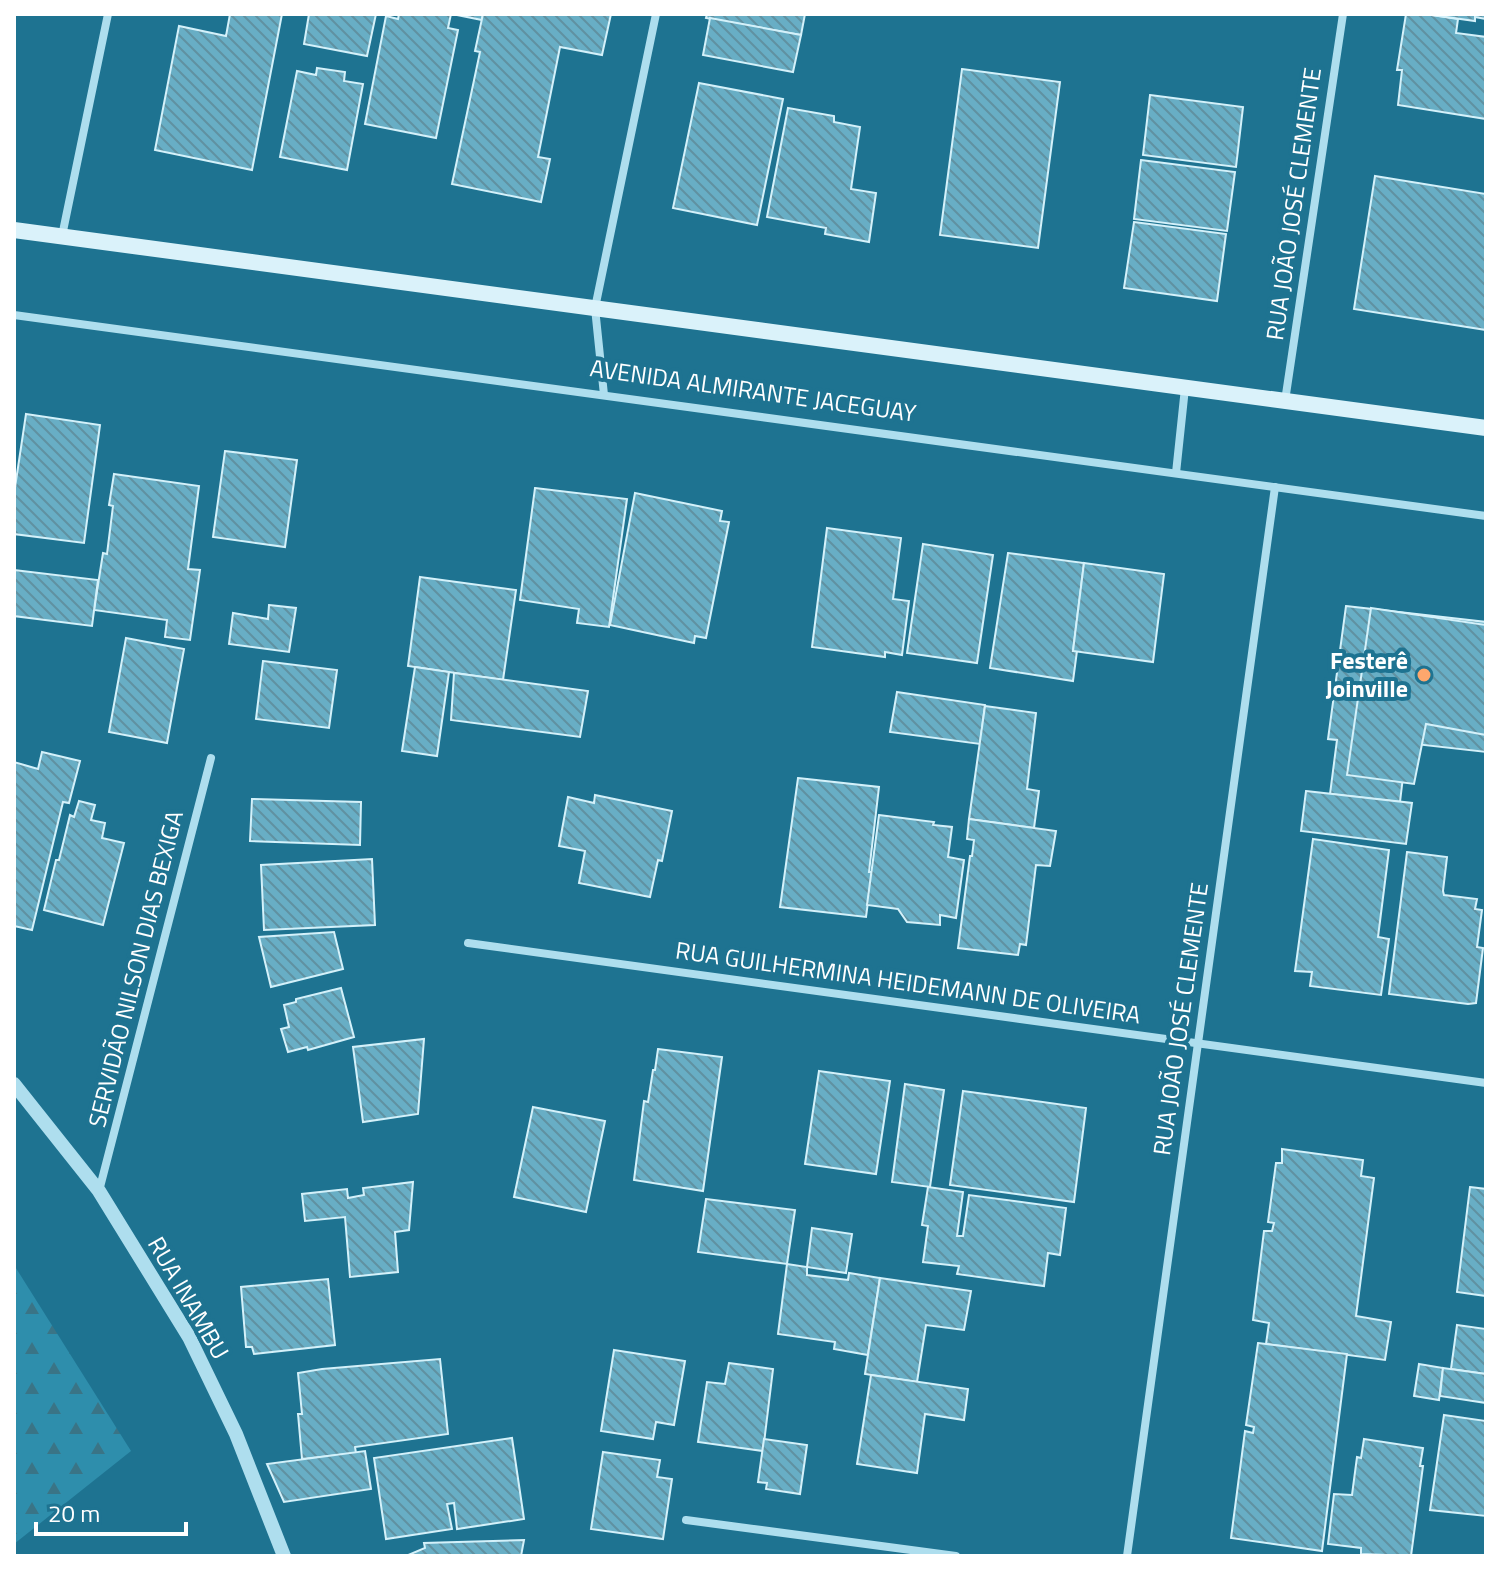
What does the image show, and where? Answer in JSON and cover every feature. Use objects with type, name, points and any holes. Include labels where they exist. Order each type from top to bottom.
[{"type":"main road","points":[[14,230],[1486,428]]},
{"type":"street","points":[[62,237],[108,14]]},
{"type":"street","points":[[604,395],[595,308],[656,14]]},
{"type":"street","name":"RUA JOÃO JOSÉ CLEMENTE","points":[[1285,401],[1343,14]]},
{"type":"street","name":"AVENIDA ALMIRANTE JACEGUAY","points":[[14,315],[1486,516]]},
{"type":"street","points":[[1176,473],[1185,388]]},
{"type":"street","name":"RUA JOÃO JOSÉ CLEMENTE","points":[[1127,1556],[1275,487]]},
{"type":"street","name":"SERVIDÃO NILSON DIAS BEXIGA","points":[[99,1191],[211,758]]},
{"type":"street","name":"RUA GUILHERMINA HEIDEMANN DE OLIVEIRA","points":[[468,943],[1486,1083]]},
{"type":"street","name":"RUA INAMBU","points":[[14,1084],[99,1191],[189,1337],[236,1434],[284,1556]]},
{"type":"street","points":[[686,1520],[956,1556]]},
{"type":"green space","points":[[14,1265],[131,1451],[14,1544]]},
{"type":"building","points":[[230,14],[282,14],[252,170],[155,150],[179,26],[226,36]]},
{"type":"building","points":[[309,14],[376,14],[367,56],[304,44]]},
{"type":"building","points":[[399,14],[451,14],[448,28],[458,30],[436,138],[365,124],[386,16],[398,19]]},
{"type":"building","points":[[452,14],[483,14],[482,20]]},
{"type":"building","points":[[483,14],[611,14],[602,55],[560,47],[538,157],[550,159],[541,202],[452,184],[480,52],[475,51]]},
{"type":"building","points":[[707,14],[805,14],[801,35],[706,18]]},
{"type":"building","points":[[1406,14],[1458,19],[1456,33],[1486,37],[1486,119],[1398,105],[1402,70],[1397,70]]},
{"type":"building","points":[[1425,14],[1486,14],[1486,19],[1475,17],[1475,21]]},
{"type":"building","points":[[710,18],[801,35],[793,72],[703,55]]},
{"type":"building","points":[[317,68],[345,72],[344,81],[363,84],[347,170],[280,157],[297,71],[316,75]]},
{"type":"building","points":[[962,69],[1060,82],[1038,248],[940,235]]},
{"type":"building","points":[[699,83],[783,99],[757,225],[673,208]]},
{"type":"building","points":[[1150,95],[1243,107],[1236,167],[1143,155]]},
{"type":"building","points":[[788,108],[834,116],[834,122],[860,127],[851,189],[876,193],[869,242],[825,234],[826,228],[767,217]]},
{"type":"building","points":[[1141,160],[1235,172],[1227,231],[1134,219]]},
{"type":"building","points":[[1375,176],[1486,194],[1486,330],[1354,309]]},
{"type":"building","points":[[1134,222],[1226,234],[1217,301],[1124,288]]},
{"type":"building","points":[[26,414],[100,425],[84,543],[14,534],[14,494]]},
{"type":"building","points":[[225,451],[297,460],[285,547],[213,537]]},
{"type":"building","points":[[114,474],[199,486],[188,569],[200,570],[190,640],[165,637],[167,620],[94,610],[103,553],[107,554]]},
{"type":"building","points":[[535,488],[627,499],[609,627],[577,623],[579,609],[520,600]]},
{"type":"building","points":[[635,493],[722,511],[720,521],[729,522],[706,638],[695,636],[694,643],[610,625]]},
{"type":"building","points":[[827,528],[901,538],[893,599],[909,601],[902,655],[885,652],[885,657],[812,647]]},
{"type":"building","points":[[923,544],[993,555],[977,663],[907,653]]},
{"type":"building","points":[[1008,553],[1084,563],[1073,651],[1077,651],[1073,681],[990,668]]},
{"type":"building","points":[[1084,563],[1164,574],[1153,662],[1073,651]]},
{"type":"building","points":[[14,570],[98,580],[92,626],[14,616]]},
{"type":"building","points":[[420,577],[516,590],[503,680],[408,666]]},
{"type":"building","points":[[269,605],[296,608],[289,652],[229,644],[233,613],[268,619]]},
{"type":"building","name":"Festerê Joinville","points":[[1346,606],[1486,622],[1486,752],[1407,743],[1400,802],[1330,794],[1337,740],[1328,739]]},
{"type":"building","name":"Festerê Joinville","points":[[1371,608],[1486,625],[1486,735],[1426,724],[1414,784],[1347,775]]},
{"type":"building","points":[[126,638],[184,649],[167,743],[109,732]]},
{"type":"building","points":[[263,661],[337,670],[329,728],[256,719]]},
{"type":"building","points":[[415,667],[449,672],[437,756],[402,751]]},
{"type":"building","points":[[454,673],[588,691],[580,737],[451,720]]},
{"type":"building","points":[[897,692],[985,705],[980,744],[890,732]]},
{"type":"building","points":[[985,706],[1036,713],[1027,789],[1039,791],[1034,828],[969,819]]},
{"type":"building","points":[[42,752],[80,761],[69,803],[63,802],[32,930],[14,926],[14,762],[38,769]]},
{"type":"building","points":[[798,778],[879,787],[866,917],[780,907]]},
{"type":"building","points":[[1306,791],[1412,803],[1406,844],[1301,831]]},
{"type":"building","points":[[595,795],[672,811],[662,861],[658,860],[650,897],[579,883],[585,851],[559,846],[568,797],[594,803]]},
{"type":"building","points":[[252,799],[361,802],[360,845],[250,841]]},
{"type":"building","points":[[79,801],[95,805],[91,820],[105,823],[102,838],[124,843],[103,925],[44,910],[70,815],[74,817]]},
{"type":"building","points":[[879,815],[952,827],[948,857],[964,860],[956,918],[940,915],[940,925],[907,922],[898,909],[867,905]]},
{"type":"building","points":[[969,819],[1056,831],[1050,866],[1036,865],[1026,945],[1020,944],[1018,955],[958,948],[974,840],[967,839]]},
{"type":"building","points":[[1313,839],[1389,850],[1378,937],[1389,939],[1381,995],[1310,986],[1312,972],[1295,971]]},
{"type":"building","points":[[1407,852],[1447,857],[1444,895],[1477,899],[1475,909],[1482,910],[1477,947],[1483,948],[1476,1003],[1389,994]]},
{"type":"building","points":[[372,859],[375,925],[264,930],[261,865]]},
{"type":"building","points":[[334,932],[343,969],[271,987],[259,937]]},
{"type":"building","points":[[341,988],[354,1037],[308,1050],[307,1047],[288,1052],[281,1029],[289,1027],[284,1005]]},
{"type":"building","points":[[424,1039],[418,1114],[363,1122],[353,1047]]},
{"type":"building","points":[[658,1049],[722,1057],[703,1191],[634,1180],[644,1101],[648,1102]]},
{"type":"building","points":[[819,1071],[890,1081],[876,1174],[805,1164]]},
{"type":"building","points":[[905,1084],[944,1090],[930,1187],[892,1182]]},
{"type":"building","points":[[963,1091],[1086,1108],[1074,1202],[950,1185]]},
{"type":"building","points":[[533,1107],[605,1121],[586,1212],[514,1197]]},
{"type":"building","points":[[1282,1149],[1363,1160],[1361,1176],[1374,1178],[1356,1316],[1391,1322],[1385,1360],[1266,1344],[1269,1323],[1253,1320],[1264,1231],[1272,1231],[1274,1223],[1268,1222],[1276,1163],[1282,1163]]},
{"type":"building","points":[[413,1182],[409,1230],[395,1232],[398,1272],[350,1277],[345,1217],[305,1221],[302,1194],[347,1189],[348,1198],[364,1195],[363,1188]]},
{"type":"building","points":[[928,1187],[963,1192],[957,1236],[963,1236],[969,1195],[1066,1208],[1060,1255],[1048,1253],[1044,1286],[957,1274],[959,1266],[923,1262],[928,1226],[922,1225]]},
{"type":"building","points":[[1470,1187],[1486,1189],[1486,1296],[1457,1292]]},
{"type":"building","points":[[706,1199],[795,1210],[787,1264],[698,1252]]},
{"type":"building","points":[[812,1228],[852,1234],[846,1273],[807,1267]]},
{"type":"building","points":[[787,1264],[807,1267],[807,1275],[848,1280],[849,1273],[880,1278],[868,1355],[834,1349],[835,1342],[778,1334]]},
{"type":"building","points":[[880,1278],[971,1291],[964,1330],[926,1325],[917,1382],[865,1374]]},
{"type":"building","points":[[328,1279],[335,1345],[254,1354],[252,1347],[246,1347],[241,1287]]},
{"type":"building","points":[[1457,1325],[1486,1329],[1486,1374],[1451,1369]]},
{"type":"building","points":[[1258,1343],[1347,1354],[1322,1551],[1231,1538],[1245,1431],[1253,1433],[1254,1427],[1246,1425]]},
{"type":"building","points":[[614,1350],[685,1361],[674,1425],[656,1422],[653,1439],[601,1431]]},
{"type":"building","points":[[440,1359],[448,1434],[355,1447],[356,1453],[302,1459],[298,1373]]},
{"type":"building","points":[[729,1363],[773,1369],[763,1451],[698,1442],[707,1382],[725,1384]]},
{"type":"building","points":[[1419,1364],[1443,1368],[1439,1400],[1414,1396]]},
{"type":"building","points":[[1443,1368],[1486,1374],[1486,1403],[1440,1396]]},
{"type":"building","points":[[871,1375],[968,1389],[964,1420],[925,1414],[917,1473],[857,1464]]},
{"type":"building","points":[[1444,1415],[1486,1421],[1486,1516],[1430,1510]]},
{"type":"building","points":[[512,1438],[524,1519],[457,1529],[454,1503],[447,1504],[452,1529],[386,1539],[374,1458]]},
{"type":"building","points":[[764,1439],[807,1445],[800,1494],[766,1489],[767,1483],[758,1482]]},
{"type":"building","points":[[1364,1439],[1423,1448],[1411,1556],[1361,1554],[1361,1548],[1328,1544],[1334,1494],[1352,1495],[1357,1457],[1361,1458]]},
{"type":"building","points":[[365,1451],[371,1489],[284,1502],[267,1464]]},
{"type":"building","points":[[603,1452],[660,1460],[657,1477],[672,1479],[663,1539],[591,1529]]},
{"type":"building","points":[[524,1540],[521,1556],[406,1556],[425,1548],[424,1543]]},
{"type":"place","name":"Festerê Joinville","points":[[1424,675]]}]
